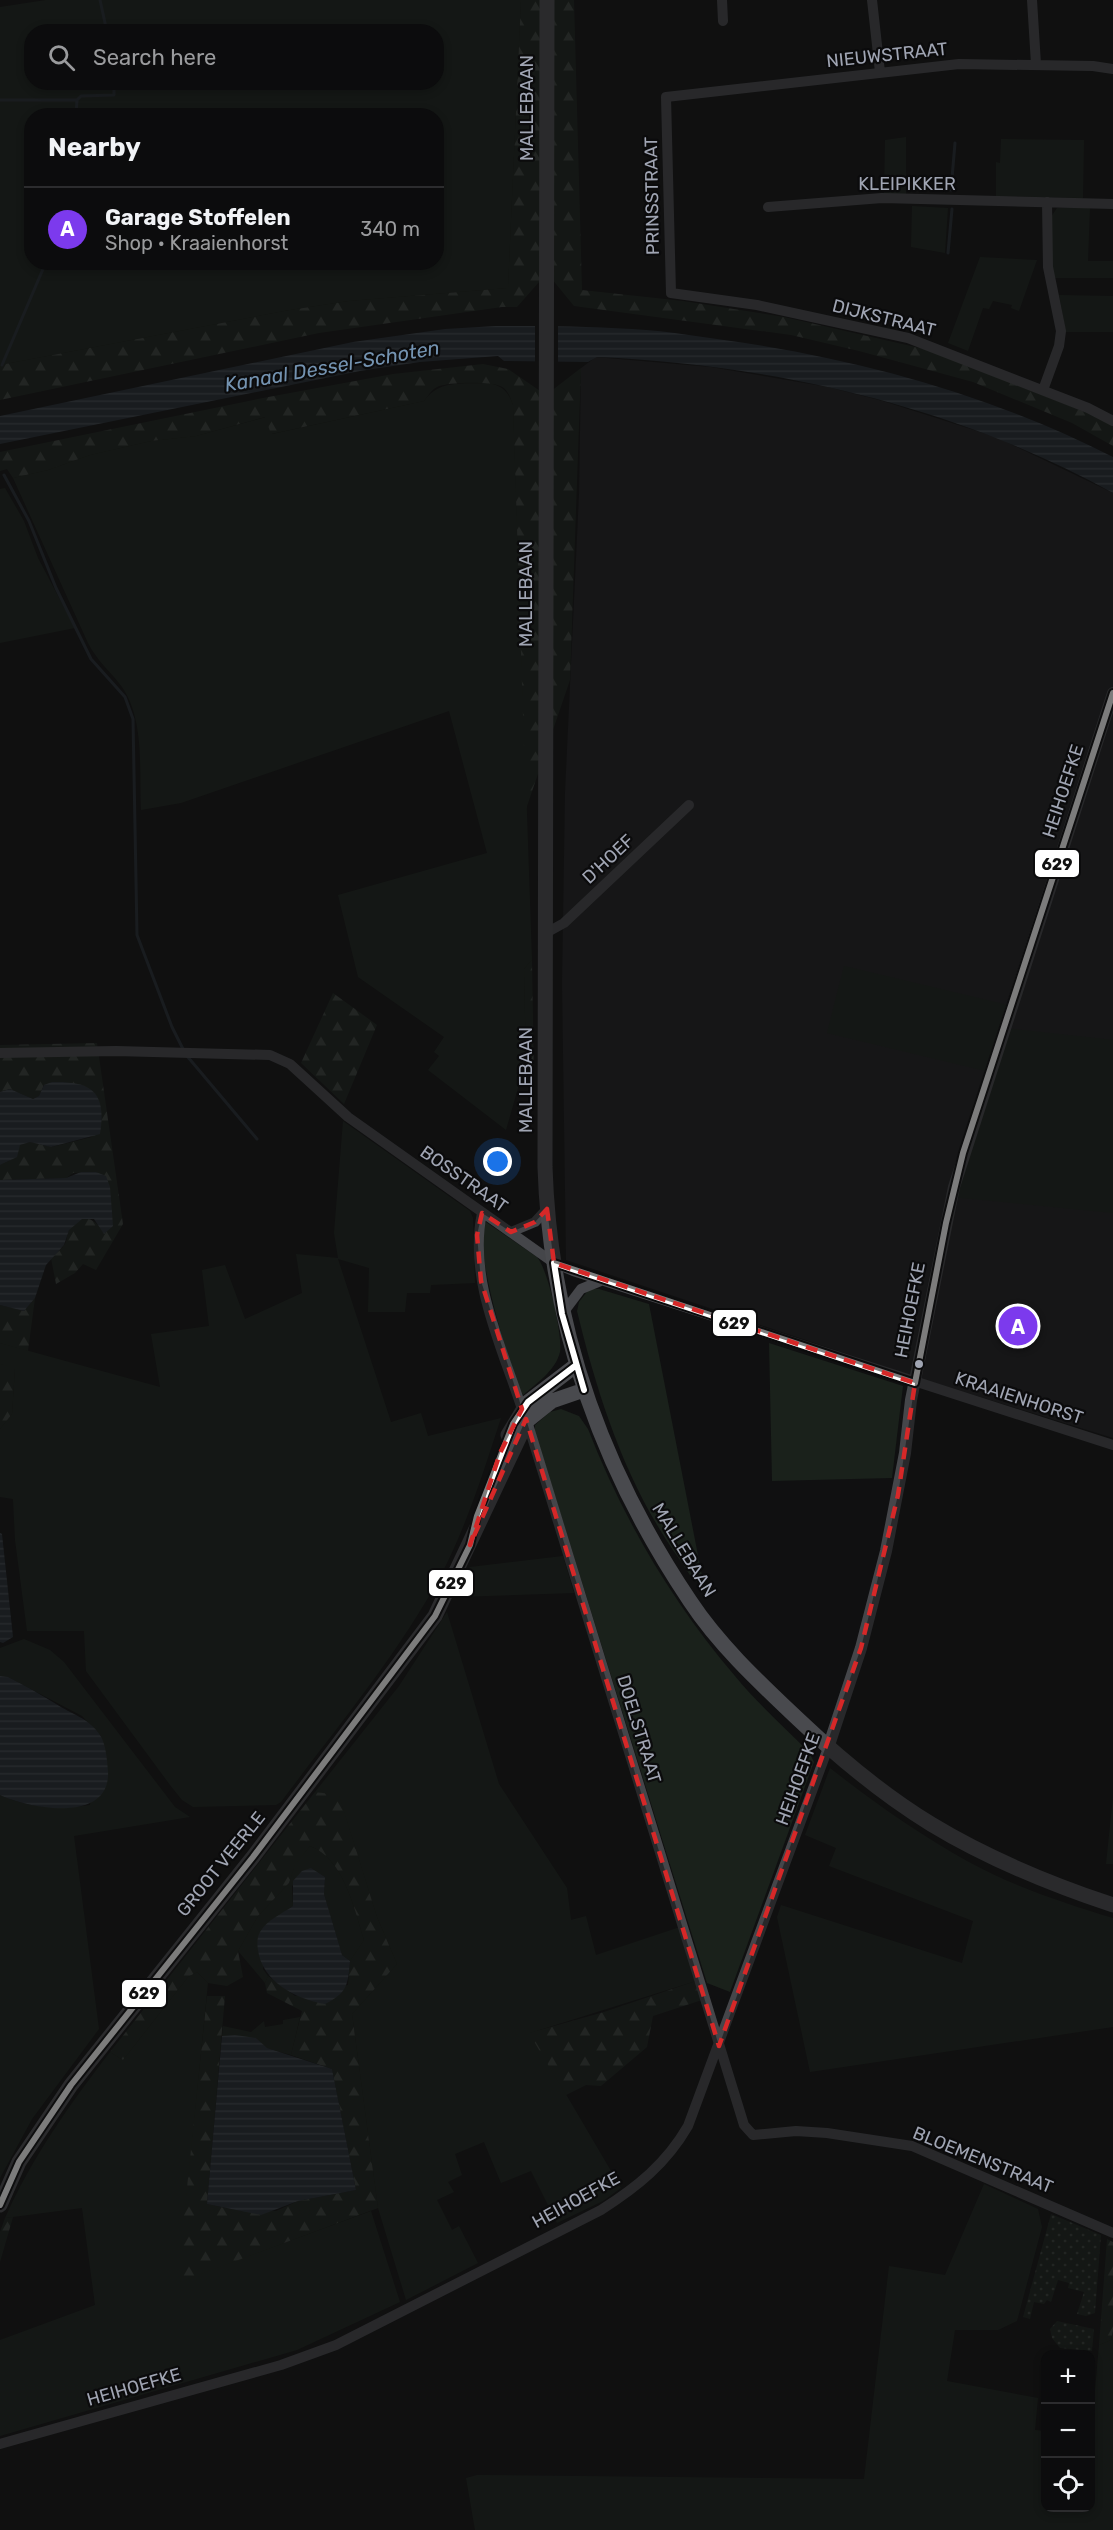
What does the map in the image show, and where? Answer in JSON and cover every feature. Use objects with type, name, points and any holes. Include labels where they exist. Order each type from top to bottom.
[{"type":"main road","name":"MALLEBAAN","points":[[547,0],[547,1209],[562,1314],[575,1366],[620,1478],[650,1537],[691,1603],[756,1680],[828,1748],[903,1805],[966,1844],[1046,1880],[1113,1905]]},
{"type":"main road","name":"GROOT VEERLE","points":[[0,2205],[19,2162],[71,2085],[253,1857],[435,1616],[470,1545],[524,1415],[548,1385],[575,1366]]},
{"type":"main road","name":"GROOT VEERLE","points":[[524,1415],[552,1401],[584,1390]]},
{"type":"street","points":[[722,0],[723,21]]},
{"type":"street","points":[[872,0],[880,72]]},
{"type":"street","points":[[1032,0],[1036,64]]},
{"type":"street","name":"NIEUWSTRAAT","points":[[666,97],[960,64],[1036,64],[1113,69]]},
{"type":"street","name":"PRINSSTRAAT","points":[[666,97],[670,293]]},
{"type":"street","name":"KLEIPIKKER","points":[[768,207],[882,198],[1113,204]]},
{"type":"street","points":[[1043,390],[1059,346],[1061,331],[1048,267],[1047,202]]},
{"type":"street","name":"DIJKSTRAAT","points":[[670,293],[757,305],[908,338],[1043,390],[1113,421]]},
{"type":"street","name":"HEIHOEFKE","points":[[0,2444],[281,2365],[336,2345],[601,2210],[639,2185],[674,2149],[688,2126],[719,2046],[828,1748],[861,1648],[886,1551],[900,1484],[915,1383],[946,1223],[963,1154],[1111,708],[1113,693]]},
{"type":"street","name":"D'HOEF","points":[[546,933],[564,923],[689,805]]},
{"type":"street","name":"BOSSTRAAT","points":[[0,1053],[116,1052],[270,1055],[290,1064],[348,1118],[554,1263],[915,1383]]},
{"type":"street","points":[[511,1232],[535,1222],[547,1209]]},
{"type":"street","name":"DOELSTRAAT","points":[[482,1213],[477,1235],[481,1281],[719,2046]]},
{"type":"street","points":[[562,1314],[581,1289],[603,1280]]},
{"type":"street","name":"KRAAIENHORST","points":[[915,1383],[1113,1445]]},
{"type":"street","name":"BLOEMENSTRAAT","points":[[719,2046],[744,2125],[753,2135],[796,2131],[827,2133],[912,2146],[1113,2232]]},
{"type":"highlighted area","points":[[547,1209],[554,1263],[915,1383],[898,1495],[861,1648],[719,2046],[526,1419],[470,1545],[500,1453],[522,1409],[481,1281],[477,1235],[482,1213],[511,1232],[535,1222]]},
{"type":"shaded area","points":[[596,357],[711,367],[828,387],[883,401],[996,437],[1113,493],[1113,1438],[922,1379],[566,1260],[562,984],[565,792],[579,494],[581,368]]},
{"type":"green space","points":[[46,0],[521,0],[508,288],[349,301],[0,365],[0,7]]},
{"type":"green space","points":[[521,0],[574,0],[582,290],[683,301],[784,317],[924,349],[1085,412],[1113,426],[1113,446],[1072,423],[973,382],[859,351],[791,335],[574,306],[547,273],[517,307],[502,307],[319,333],[0,400],[0,365],[349,301],[508,288]]},
{"type":"green space","points":[[906,137],[906,194],[884,194],[885,140]]},
{"type":"green space","points":[[1001,139],[1084,140],[1083,198],[996,196],[996,162],[1000,163]]},
{"type":"green space","points":[[912,206],[948,208],[945,253],[911,247]]},
{"type":"green space","points":[[1090,207],[1088,261],[1113,261],[1113,278],[1054,278],[1051,217],[1057,208]]},
{"type":"green space","points":[[980,257],[1037,260],[1019,311],[1011,308],[1012,305],[993,301],[989,309],[983,308],[968,351],[948,343]]},
{"type":"green space","points":[[1059,295],[1113,296],[1113,332],[1066,332]]},
{"type":"green space","points":[[483,364],[508,369],[546,395],[581,368],[570,680],[526,809],[513,405],[503,387],[487,383],[442,385],[431,391],[424,401],[271,434],[265,417],[196,436],[151,441],[90,455],[48,470],[13,478],[7,469],[0,471],[0,452],[393,374]]},
{"type":"green space","points":[[488,383],[504,390],[513,405],[532,960],[524,969],[526,1060],[506,1130],[428,1070],[439,1056],[434,1052],[444,1037],[358,977],[338,895],[487,853],[449,711],[181,803],[141,810],[138,730],[129,700],[122,687],[88,643],[13,478],[48,470],[90,455],[151,441],[196,436],[266,417],[272,434],[424,401],[437,389],[453,384]]},
{"type":"green space","points":[[5,488],[24,521],[38,558],[75,628],[0,643],[0,489]]},
{"type":"green space","points":[[532,960],[534,1084],[522,1077],[526,1060],[524,969]]},
{"type":"green space","points":[[844,966],[1012,1006],[1005,1028],[1113,1040],[1113,1213],[952,1197],[990,1072],[827,1033]]},
{"type":"green space","points":[[333,993],[377,1025],[344,1104],[301,1063]]},
{"type":"green space","points":[[97,1043],[123,1224],[96,1270],[83,1264],[75,1273],[56,1284],[51,1258],[65,1244],[73,1224],[78,1220],[88,1219],[97,1224],[104,1234],[96,1172],[73,1173],[66,1178],[0,1180],[0,1165],[9,1161],[20,1145],[30,1142],[52,1147],[92,1137],[44,1085],[39,1096],[33,1099],[10,1089],[0,1092],[0,1045]]},
{"type":"green space","points":[[343,1121],[470,1211],[473,1218],[475,1283],[431,1285],[430,1293],[407,1293],[405,1312],[368,1312],[369,1268],[338,1259],[391,1422],[421,1413],[428,1436],[501,1418],[467,1517],[441,1575],[424,1605],[386,1663],[281,1802],[276,1805],[193,1807],[182,1800],[170,1785],[86,1671],[84,1631],[27,1631],[15,1540],[13,1499],[0,1497],[0,1429],[12,1414],[15,1368],[0,1364],[0,1343],[160,1387],[151,1334],[209,1326],[202,1270],[225,1265],[245,1319],[302,1293],[296,1254],[338,1258],[334,1233]]},
{"type":"green space","points":[[486,1222],[537,1257],[546,1275],[554,1303],[560,1344],[558,1359],[550,1371],[523,1395],[502,1335],[488,1280],[483,1235]]},
{"type":"green space","points":[[589,1289],[599,1289],[649,1304],[704,1586],[690,1575],[661,1532],[644,1503],[616,1441],[594,1376],[577,1311],[579,1302]]},
{"type":"green space","points":[[35,1298],[28,1351],[0,1343],[0,1305],[24,1311]]},
{"type":"green space","points":[[769,1343],[903,1386],[892,1478],[772,1481]]},
{"type":"green space","points":[[0,1364],[15,1367],[12,1414],[0,1429]]},
{"type":"green space","points":[[561,1409],[579,1416],[588,1429],[633,1527],[690,1619],[743,1686],[809,1752],[814,1762],[730,1992],[707,1983],[535,1432],[535,1425],[550,1412]]},
{"type":"green space","points":[[563,1556],[574,1593],[455,1597],[470,1567]]},
{"type":"green space","points":[[447,1612],[499,1784],[567,1888],[571,1920],[586,1916],[596,1955],[680,1927],[696,1981],[530,2033],[621,2188],[603,2201],[557,2223],[531,2171],[501,2183],[484,2142],[455,2154],[462,2175],[448,2182],[454,2192],[437,2200],[452,2230],[459,2226],[478,2263],[406,2300],[378,2208],[352,2014],[397,1964],[377,1917],[339,1796],[315,1792],[399,1686]]},
{"type":"green space","points":[[24,1639],[50,1650],[64,1662],[175,1807],[190,1817],[74,1836],[99,2029],[32,2119],[0,2178],[0,1795],[22,1803],[44,1807],[90,1805],[101,1736],[82,1716],[8,1677],[0,1676],[0,1648]]},
{"type":"green space","points":[[830,1768],[897,1817],[967,1861],[1020,1886],[1113,1918],[1113,2027],[810,2072],[777,1917],[781,1905],[962,1963],[973,1921],[829,1866],[836,1848],[805,1835]]},
{"type":"green space","points":[[315,1792],[339,1795],[377,1917],[397,1964],[352,2014],[378,2208],[177,2283],[207,1996],[225,1996],[207,2204],[230,2209],[276,2211],[298,2201],[356,2190],[332,2069],[291,2055],[302,2011],[267,1993],[265,1983],[268,1976],[295,1996],[348,1985],[350,1961],[364,1940],[346,1886],[322,1852],[310,1846],[295,1865],[289,1883],[258,1916],[238,1951],[243,1977],[227,1986],[208,1983],[197,1972],[188,1977],[123,2060],[110,2052]]},
{"type":"green space","points":[[1113,1797],[1113,1864],[1106,1864]]},
{"type":"green space","points":[[310,1846],[322,1852],[339,1873],[346,1886],[364,1940],[350,1961],[342,1955],[324,1894],[325,1877],[311,1868],[292,1886],[293,1906],[267,1924],[263,1969],[268,1976],[265,1983],[238,1951],[258,1916],[289,1883],[295,1864]]},
{"type":"green space","points":[[197,1972],[208,1983],[178,2282],[371,2211],[400,2302],[297,2350],[0,2436],[0,2340],[95,2305],[82,2208],[5,2218],[27,2174],[53,2132],[110,2052],[123,2060],[188,1977]]},
{"type":"green space","points":[[696,1981],[702,2000],[653,2016],[647,2047],[601,2086],[586,2085],[566,2095],[529,2033],[604,2012]]},
{"type":"green space","points":[[300,2017],[291,2055],[266,2048],[256,2038],[222,2036],[223,2026],[251,2032],[264,2021],[265,2027],[283,2024],[283,2020]]},
{"type":"green space","points":[[984,2184],[1038,2209],[1042,2227],[1017,2321],[998,2330],[955,2330],[947,2381],[1038,2398],[1035,2430],[1041,2431],[1041,2512],[1095,2512],[1095,2390],[1099,2345],[1111,2340],[1113,2331],[1113,2530],[475,2530],[466,2478],[477,2475],[864,2479],[889,2266],[945,2275]]},
{"type":"green space","points":[[1051,2214],[1101,2235],[1095,2313],[1086,2316],[1077,2314],[1084,2292],[1068,2288],[1069,2283],[1058,2280],[1051,2302],[1047,2300],[1044,2304],[1034,2302],[1030,2319],[1023,2317]]},
{"type":"green space","points":[[13,2217],[0,2262],[0,2232],[5,2218]]},
{"type":"green space","points":[[1107,2239],[1113,2242],[1113,2331],[1111,2340],[1099,2345]]},
{"type":"green space","points":[[1057,2321],[1094,2329],[1092,2350],[1060,2348],[1052,2338],[1050,2329]]},
{"type":"water","name":"Kanaal Dessel-Schoten","points":[[496,326],[598,327],[675,333],[793,351],[888,372],[980,400],[1025,417],[1113,457],[1113,493],[991,436],[863,395],[731,369],[597,357],[588,362],[504,361],[498,356],[420,362],[360,371],[0,444],[0,416],[353,342],[445,329]]},
{"type":"water","points":[[52,1082],[77,1084],[93,1092],[101,1108],[100,1134],[51,1147],[30,1142],[20,1145],[17,1157],[0,1165],[0,1092],[10,1089],[33,1099],[39,1096],[44,1085]]},
{"type":"water","points":[[81,1172],[96,1172],[106,1176],[110,1187],[113,1226],[104,1234],[94,1219],[82,1219],[69,1230],[64,1245],[46,1265],[35,1298],[24,1311],[0,1305],[0,1180],[66,1178]]},
{"type":"water","points":[[0,1533],[2,1534],[13,1637],[3,1643],[0,1642]]},
{"type":"water","points":[[0,1676],[8,1677],[32,1690],[85,1720],[96,1729],[104,1743],[108,1771],[105,1788],[97,1799],[83,1806],[48,1808],[30,1805],[0,1795]]},
{"type":"water","points":[[311,1868],[325,1877],[324,1894],[342,1955],[350,1961],[345,1987],[338,1996],[325,2004],[302,1998],[282,1987],[266,1971],[258,1948],[258,1936],[263,1928],[293,1906],[293,1881],[302,1871]]},
{"type":"water","points":[[222,2036],[256,2038],[267,2048],[332,2069],[356,2190],[298,2201],[261,2215],[207,2204]]},
{"type":"pier","points":[[535,323],[558,323],[558,364],[535,364]]},
{"type":"waterway","points":[[100,0],[105,24]]},
{"type":"waterway","points":[[76,108],[77,100],[81,96],[114,95],[114,90]]},
{"type":"waterway","points":[[0,100],[77,100]]},
{"type":"waterway","points":[[951,190],[955,143]]},
{"type":"waterway","points":[[948,253],[952,209]]},
{"type":"waterway","points":[[2,365],[43,270]]},
{"type":"waterway","points":[[4,475],[29,521],[56,588],[91,659],[125,697],[133,719],[137,935],[172,1027],[183,1049]]},
{"type":"waterway","points":[[187,1056],[257,1139]]},
{"type":"transit line","name":"629","points":[[915,1383],[946,1223],[963,1153],[1113,693]]},
{"type":"transit line","name":"629","points":[[554,1263],[915,1383]]},
{"type":"transit line","name":"629","points":[[554,1263],[562,1314],[584,1390]]},
{"type":"transit line","name":"629","points":[[0,2205],[19,2162],[71,2085],[253,1857],[435,1616],[470,1545],[477,1516],[513,1424],[528,1402],[575,1366]]},
{"type":"place","name":"Garage Stoffelen","points":[[1018,1326]]}]
